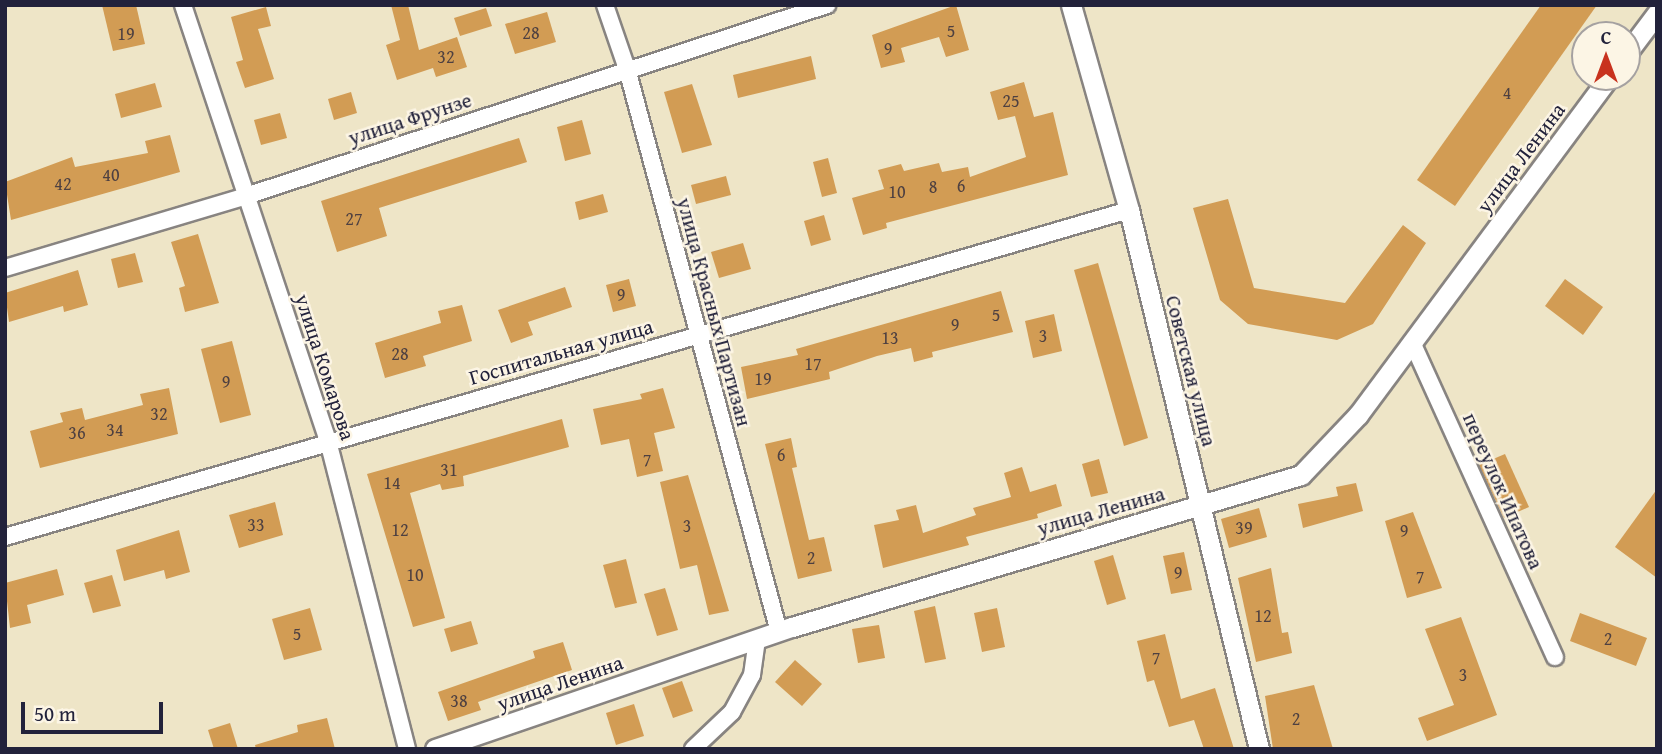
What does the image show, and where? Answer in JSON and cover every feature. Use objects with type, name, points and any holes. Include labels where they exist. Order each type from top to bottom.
[{"type":"street","name":"улица Комарова","points":[[183,5],[328,441],[407,749]]},
{"type":"street","name":"улица Красных Партизан","points":[[605,5],[627,69],[779,632]]},
{"type":"street","name":"улица Фрунзе","points":[[5,268],[246,196],[827,5]]},
{"type":"street","name":"Советская улица","points":[[1071,5],[1129,210],[1259,749]]},
{"type":"street","points":[[1641,34],[1657,13]]},
{"type":"street","name":"улица Ленина","points":[[435,749],[779,632],[1301,475],[1358,415],[1599,91]]},
{"type":"street","name":"Госпитальная улица","points":[[5,537],[1129,210]]},
{"type":"street","name":"переулок Ипатова","points":[[1412,342],[1555,657]]},
{"type":"street","points":[[693,749],[732,712],[752,675],[757,640]]},
{"type":"building","points":[[102,5],[136,5],[145,44],[113,51]]},
{"type":"building","points":[[391,5],[408,5],[419,50],[457,37],[467,67],[436,77],[433,68],[397,80],[386,45],[400,40]]},
{"type":"building","points":[[956,5],[969,50],[946,57],[939,37],[901,48],[905,62],[881,68],[872,35]]},
{"type":"building","points":[[1541,5],[1597,5],[1586,21],[1571,21],[1571,42],[1455,206],[1417,180]]},
{"type":"building","points":[[266,7],[271,26],[258,29],[274,79],[245,88],[236,62],[243,60],[231,17]]},
{"type":"building","points":[[486,8],[492,26],[460,36],[454,18]]},
{"type":"building","points":[[547,12],[556,42],[515,54],[505,24]]},
{"type":"building","points":[[811,56],[816,79],[738,98],[733,75]]},
{"type":"building","points":[[1024,82],[1034,117],[1053,112],[1068,175],[886,223],[887,228],[863,235],[852,198],[884,189],[878,170],[901,164],[904,171],[939,163],[942,172],[968,167],[970,177],[1026,157],[1015,116],[998,120],[990,92]]},
{"type":"building","points":[[155,83],[162,107],[121,118],[115,94]]},
{"type":"building","points":[[692,84],[712,145],[682,153],[664,92]]},
{"type":"building","points":[[351,92],[357,113],[334,120],[328,99]]},
{"type":"building","points":[[280,113],[287,138],[261,145],[254,120]]},
{"type":"building","points":[[582,120],[591,154],[565,161],[557,127]]},
{"type":"building","points":[[170,135],[180,172],[11,220],[5,182],[72,157],[75,167],[148,153],[145,141]]},
{"type":"building","points":[[519,138],[527,162],[379,208],[387,236],[337,252],[321,201]]},
{"type":"building","points":[[828,158],[837,193],[822,197],[813,162]]},
{"type":"building","points":[[726,176],[731,195],[696,204],[691,185]]},
{"type":"building","points":[[603,194],[608,212],[579,220],[575,202]]},
{"type":"building","points":[[1228,199],[1254,288],[1345,303],[1403,225],[1426,243],[1373,324],[1337,340],[1248,324],[1220,300],[1193,208]]},
{"type":"building","points":[[824,215],[831,240],[811,246],[804,221]]},
{"type":"building","points":[[198,234],[219,303],[185,312],[179,288],[185,286],[171,242]]},
{"type":"building","points":[[743,243],[751,269],[719,278],[711,252]]},
{"type":"building","points":[[135,253],[143,282],[118,288],[111,259]]},
{"type":"building","points":[[1098,263],[1148,438],[1124,446],[1074,270]]},
{"type":"building","points":[[78,270],[88,305],[64,312],[63,306],[9,322],[5,293]]},
{"type":"building","points":[[629,279],[636,306],[613,312],[606,285]]},
{"type":"building","points":[[1565,279],[1603,307],[1583,335],[1545,306]]},
{"type":"building","points":[[565,287],[572,307],[528,322],[533,335],[511,343],[498,310]]},
{"type":"building","points":[[1001,291],[1013,332],[932,352],[933,357],[914,362],[911,348],[877,356],[829,372],[830,379],[747,399],[741,367],[798,355],[796,349]]},
{"type":"building","points":[[462,305],[472,341],[423,356],[426,366],[385,378],[375,343],[441,323],[438,311]]},
{"type":"building","points":[[1054,314],[1062,351],[1033,358],[1025,321]]},
{"type":"building","points":[[232,341],[251,415],[220,423],[201,349]]},
{"type":"building","points":[[169,388],[178,434],[40,468],[30,431],[63,422],[60,413],[82,408],[85,420],[143,405],[140,394]]},
{"type":"building","points":[[663,388],[675,428],[654,433],[663,471],[637,477],[629,439],[601,445],[593,409],[642,399],[640,394]]},
{"type":"building","points":[[562,419],[569,447],[463,476],[464,486],[442,490],[440,484],[410,493],[445,618],[413,627],[367,474]]},
{"type":"building","points":[[791,438],[797,467],[792,468],[809,540],[824,537],[832,571],[798,579],[765,444]]},
{"type":"building","points":[[1505,454],[1529,507],[1504,518],[1479,465]]},
{"type":"building","points":[[1099,459],[1108,493],[1091,497],[1082,464]]},
{"type":"building","points":[[1022,467],[1030,492],[1056,484],[1062,506],[1037,514],[1038,518],[966,537],[969,545],[883,568],[874,525],[899,520],[896,510],[916,505],[923,533],[976,515],[973,508],[1011,497],[1004,473]]},
{"type":"building","points":[[688,475],[729,611],[709,615],[697,565],[680,569],[660,482]]},
{"type":"building","points":[[1356,483],[1363,511],[1303,528],[1298,504],[1338,496],[1336,487]]},
{"type":"building","points":[[1657,489],[1657,578],[1615,547]]},
{"type":"building","points":[[275,502],[283,535],[239,548],[229,515]]},
{"type":"building","points":[[1259,508],[1267,537],[1229,548],[1221,519]]},
{"type":"building","points":[[1413,512],[1442,588],[1407,598],[1385,521]]},
{"type":"building","points":[[179,530],[190,572],[166,579],[164,570],[124,581],[116,550]]},
{"type":"building","points":[[1184,552],[1192,590],[1171,594],[1163,556]]},
{"type":"building","points":[[1113,555],[1126,599],[1107,605],[1094,561]]},
{"type":"building","points":[[626,559],[637,603],[615,608],[603,565]]},
{"type":"building","points":[[1271,568],[1282,633],[1288,632],[1292,653],[1256,662],[1238,578]]},
{"type":"building","points":[[57,569],[64,595],[27,605],[31,623],[10,628],[5,583]]},
{"type":"building","points":[[112,575],[121,606],[93,613],[84,583]]},
{"type":"building","points":[[665,588],[678,630],[657,636],[644,594]]},
{"type":"building","points":[[935,606],[946,659],[925,663],[914,611]]},
{"type":"building","points":[[310,608],[322,650],[284,660],[272,619]]},
{"type":"building","points":[[997,608],[1005,647],[982,652],[974,613]]},
{"type":"building","points":[[1580,613],[1647,638],[1636,666],[1570,641]]},
{"type":"building","points":[[1461,617],[1497,715],[1427,741],[1418,718],[1454,705],[1425,629]]},
{"type":"building","points":[[471,621],[478,644],[451,652],[444,629]]},
{"type":"building","points":[[879,625],[885,658],[858,663],[852,629]]},
{"type":"building","points":[[1165,634],[1181,699],[1215,688],[1234,749],[1204,749],[1194,720],[1169,727],[1154,680],[1147,682],[1137,641]]},
{"type":"building","points":[[563,642],[572,670],[478,702],[481,710],[448,721],[438,692],[535,658],[533,651]]},
{"type":"building","points":[[795,660],[822,684],[802,706],[775,682]]},
{"type":"building","points":[[682,681],[693,711],[673,718],[662,688]]},
{"type":"building","points":[[1314,685],[1333,749],[1273,749],[1265,696]]},
{"type":"building","points":[[634,704],[644,736],[616,745],[606,713]]},
{"type":"building","points":[[327,718],[335,749],[256,749],[255,745],[298,732],[297,725]]},
{"type":"building","points":[[230,723],[238,749],[214,749],[208,730]]}]
